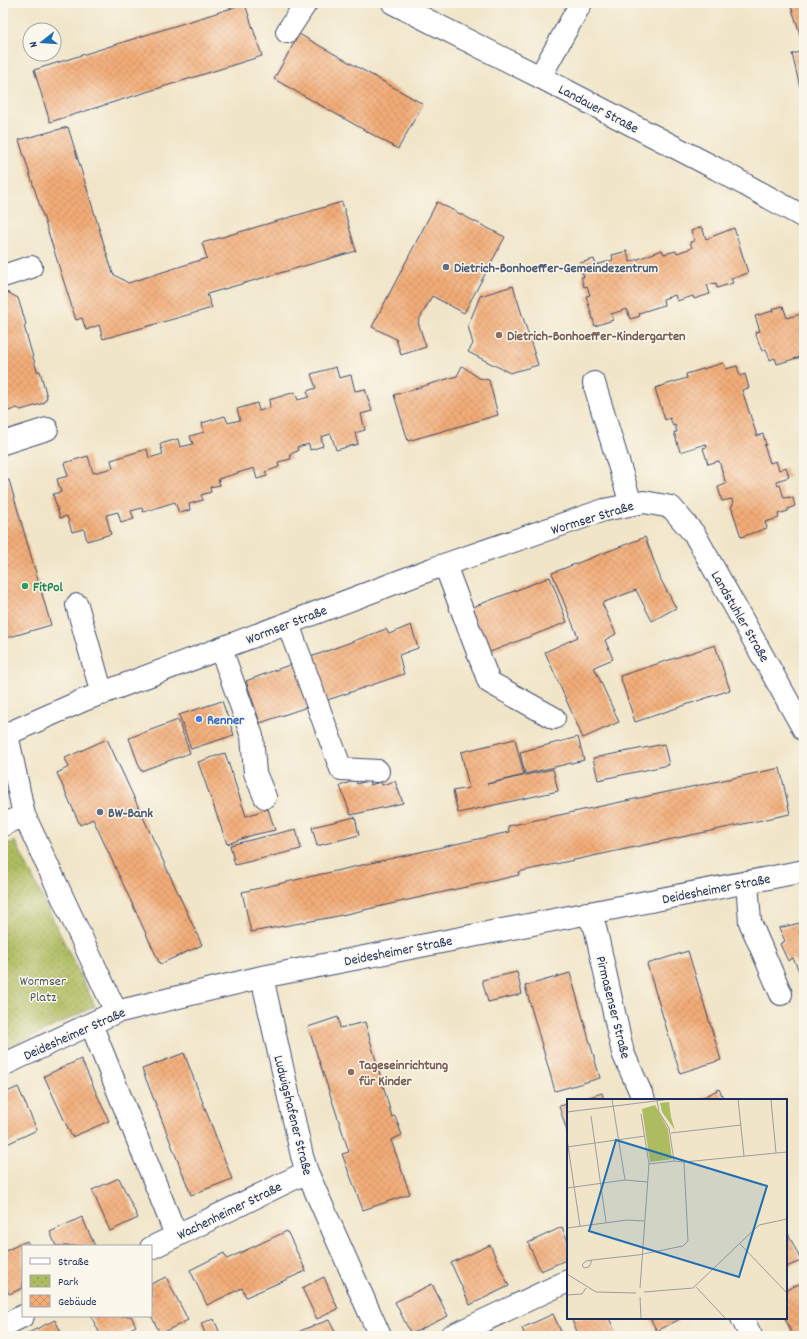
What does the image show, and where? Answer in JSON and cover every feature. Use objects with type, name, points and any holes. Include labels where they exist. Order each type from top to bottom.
[{"type":"street","points":[[288,32],[306,3]]},
{"type":"street","name":"Landauer Straße","points":[[393,3],[540,76],[804,217]]},
{"type":"street","points":[[540,76],[581,3]]},
{"type":"street","points":[[3,276],[31,266]]},
{"type":"street","points":[[594,383],[632,504]]},
{"type":"street","points":[[3,443],[47,429]]},
{"type":"street","name":"Wormser Straße","points":[[24,815],[5,729],[445,565],[604,510],[644,502],[671,507]]},
{"type":"street","name":"Landstuhler Straße","points":[[671,507],[695,535],[804,730]]},
{"type":"street","points":[[445,565],[489,682],[554,718]]},
{"type":"street","points":[[77,605],[102,694]]},
{"type":"street","points":[[288,624],[341,769],[378,771]]},
{"type":"street","points":[[221,649],[252,736],[255,773],[265,797]]},
{"type":"street","points":[[3,825],[24,815],[116,1012]]},
{"type":"street","name":"Deidesheimer Straße","points":[[3,1065],[116,1012],[262,977],[804,871]]},
{"type":"street","points":[[747,882],[750,922],[781,994]]},
{"type":"street","name":"Pirmasenser Straße","points":[[586,913],[595,927],[623,1053],[644,1099]]},
{"type":"street","name":"Ludwigshafener Straße","points":[[262,977],[302,1156],[307,1172],[380,1336]]},
{"type":"street","points":[[91,1024],[176,1234]]},
{"type":"street","name":"Wachenheimer Straße","points":[[152,1247],[176,1234],[307,1172]]},
{"type":"street","points":[[451,1336],[567,1281]]},
{"type":"street","points":[[3,1326],[22,1316]]},
{"type":"street","points":[[742,1319],[751,1336]]},
{"type":"green space","name":"Wormser Platz","points":[[15,841],[95,1006],[3,1051],[3,846]]},
{"type":"building","points":[[790,3],[804,3],[804,46]]},
{"type":"building","points":[[245,4],[262,56],[50,122],[34,70]]},
{"type":"building","points":[[299,34],[423,104],[398,149],[274,79]]},
{"type":"building","points":[[804,51],[804,85],[800,87],[792,54]]},
{"type":"building","points":[[68,127],[113,274],[128,283],[207,258],[202,243],[342,202],[356,251],[207,294],[212,308],[103,339],[99,325],[86,330],[82,318],[76,320],[19,140]]},
{"type":"building","name":"Dietrich-Bonhoeffer-Gemeindezentrum","points":[[437,202],[505,237],[464,313],[432,296],[418,322],[426,347],[401,355],[396,339],[372,327]]},
{"type":"building","points":[[702,227],[706,239],[734,228],[748,273],[731,279],[733,283],[717,288],[716,283],[707,285],[710,294],[694,299],[693,296],[677,301],[675,295],[663,299],[664,305],[639,313],[640,316],[630,319],[627,309],[611,314],[613,320],[595,326],[586,296],[590,295],[587,286],[584,287],[581,277],[584,277],[580,263],[594,259],[596,265],[613,260],[612,255],[627,251],[630,262],[662,250],[664,254],[676,251],[677,253],[692,248],[690,242],[695,241],[691,231]]},
{"type":"building","name":"Dietrich-Bonhoeffer-Kindergarten","points":[[513,286],[538,365],[510,373],[468,352],[473,344],[468,326],[480,296]]},
{"type":"building","points":[[3,290],[18,298],[26,324],[24,326],[37,371],[40,371],[47,397],[44,403],[21,410],[17,408],[6,412],[3,418]]},
{"type":"building","points":[[783,306],[787,318],[801,314],[800,311],[804,310],[804,356],[777,364],[775,358],[770,360],[766,349],[762,351],[755,332],[760,331],[755,316],[773,311],[772,309]]},
{"type":"building","points":[[723,363],[726,369],[737,366],[740,376],[745,374],[749,388],[742,390],[757,436],[763,434],[766,445],[764,445],[770,463],[776,461],[779,470],[786,467],[789,477],[776,481],[778,486],[780,485],[784,498],[793,498],[795,506],[788,509],[788,511],[778,514],[779,518],[765,522],[767,528],[741,537],[731,506],[733,505],[732,499],[722,501],[718,487],[726,484],[719,461],[708,464],[703,448],[707,447],[706,444],[680,452],[674,432],[677,432],[675,425],[673,426],[670,418],[665,420],[655,388],[687,378],[686,374]]},
{"type":"building","points":[[462,366],[479,378],[489,380],[498,415],[408,441],[394,395],[457,376]]},
{"type":"building","points":[[336,367],[339,378],[351,375],[355,391],[365,389],[372,411],[361,414],[365,430],[355,433],[358,444],[336,450],[331,434],[321,437],[323,446],[310,450],[309,444],[297,447],[298,451],[290,454],[291,459],[278,462],[279,467],[265,472],[267,476],[257,479],[254,468],[218,479],[220,485],[210,487],[211,492],[201,495],[203,500],[189,504],[190,510],[179,513],[175,502],[143,512],[142,508],[131,511],[134,519],[121,523],[118,512],[106,515],[111,534],[87,541],[84,529],[72,532],[67,516],[60,518],[53,494],[61,492],[57,479],[68,476],[64,463],[88,456],[93,473],[113,468],[111,460],[147,449],[149,458],[163,454],[160,444],[178,439],[180,447],[193,444],[190,436],[204,432],[202,423],[225,416],[228,423],[240,420],[237,409],[257,403],[259,411],[270,408],[269,400],[295,392],[298,400],[309,397],[307,391],[316,388],[311,374]]},
{"type":"building","points":[[9,480],[51,625],[3,639],[3,482]]},
{"type":"building","points":[[645,537],[661,580],[676,608],[652,621],[636,590],[602,603],[616,634],[605,640],[613,659],[594,667],[619,722],[583,738],[545,652],[578,637],[552,573]]},
{"type":"building","points":[[550,577],[567,622],[485,654],[468,609]]},
{"type":"building","points":[[411,625],[418,648],[399,655],[404,674],[260,723],[246,681],[386,629],[389,634]]},
{"type":"building","points":[[715,645],[730,690],[635,722],[620,676]]},
{"type":"building","points":[[222,701],[234,735],[191,749],[179,715]]},
{"type":"building","points":[[178,720],[190,753],[141,771],[129,738]]},
{"type":"building","points":[[578,737],[584,760],[525,774],[520,752]]},
{"type":"building","points":[[107,739],[202,945],[160,964],[93,819],[80,825],[57,773],[69,767],[65,758]]},
{"type":"building","points":[[515,739],[524,775],[487,784],[553,769],[558,791],[458,813],[453,791],[469,788],[461,752]]},
{"type":"building","points":[[664,744],[669,765],[598,780],[593,758]]},
{"type":"building","points":[[225,753],[246,816],[268,809],[275,830],[253,835],[227,844],[198,762]]},
{"type":"building","points":[[780,768],[790,814],[518,872],[519,875],[333,917],[251,932],[242,892],[509,832],[508,826]]},
{"type":"building","points":[[355,780],[357,784],[369,780],[370,785],[381,782],[382,785],[395,781],[403,803],[351,815],[340,786]]},
{"type":"building","points":[[355,817],[359,835],[317,846],[312,827]]},
{"type":"building","points":[[296,829],[301,849],[235,865],[230,845]]},
{"type":"building","points":[[804,922],[804,982],[793,958],[788,961],[780,944],[785,941],[779,928]]},
{"type":"building","points":[[688,951],[721,1060],[680,1073],[647,964]]},
{"type":"building","points":[[517,972],[522,994],[488,1002],[482,980]]},
{"type":"building","points":[[570,973],[600,1078],[555,1091],[525,986]]},
{"type":"building","name":"Tageseinrichtung für Kinder","points":[[338,1017],[340,1028],[365,1022],[392,1117],[395,1116],[402,1135],[391,1140],[410,1194],[363,1210],[342,1154],[349,1152],[308,1027]]},
{"type":"building","points":[[184,1053],[232,1179],[191,1195],[142,1069]]},
{"type":"building","points":[[81,1059],[109,1121],[72,1137],[44,1076]]},
{"type":"building","points":[[18,1087],[37,1130],[7,1144],[3,1135],[3,1094]]},
{"type":"building","points":[[719,1089],[724,1099],[700,1099]]},
{"type":"building","points":[[602,1093],[604,1099],[583,1099]]},
{"type":"building","points":[[567,1104],[567,1131],[559,1106]]},
{"type":"building","points":[[119,1178],[138,1218],[110,1231],[92,1190]]},
{"type":"building","points":[[82,1217],[95,1245],[56,1245],[50,1232]]},
{"type":"building","points":[[562,1227],[567,1240],[567,1259],[541,1271],[528,1243]]},
{"type":"building","points":[[287,1231],[306,1271],[246,1297],[242,1288],[207,1305],[190,1270],[224,1253],[227,1259]]},
{"type":"building","points":[[787,1231],[801,1261],[787,1267]]},
{"type":"building","points":[[27,1241],[29,1245],[22,1245],[22,1288],[9,1294],[3,1281],[3,1252]]},
{"type":"building","points":[[490,1245],[509,1286],[470,1305],[451,1263]]},
{"type":"building","points":[[166,1277],[188,1320],[160,1334],[152,1317],[152,1284]]},
{"type":"building","points":[[324,1277],[338,1309],[317,1319],[302,1288]]},
{"type":"building","points":[[804,1282],[804,1336],[793,1336],[785,1319],[787,1319],[787,1290]]},
{"type":"building","points":[[432,1284],[448,1316],[411,1334],[395,1302]]},
{"type":"building","points":[[553,1314],[563,1336],[525,1336],[522,1328]]},
{"type":"building","points":[[92,1317],[132,1317],[136,1326],[117,1336],[101,1336]]},
{"type":"building","points":[[214,1319],[221,1336],[206,1336],[201,1323]]},
{"type":"building","points":[[571,1319],[609,1319],[617,1336],[579,1336]]},
{"type":"building","points":[[651,1319],[680,1319],[657,1331]]},
{"type":"building","points":[[55,1320],[63,1336],[22,1336]]},
{"type":"building","points":[[329,1320],[337,1336],[290,1336],[307,1328]]},
{"type":"place","name":"Dietrich-Bonhoeffer-Gemeindezentrum","points":[[446,267]]},
{"type":"place","name":"Dietrich-Bonhoeffer-Kindergarten","points":[[499,335]]},
{"type":"place","name":"FitPol","points":[[25,586]]},
{"type":"place","name":"Renner","points":[[199,719]]},
{"type":"place","name":"BW-Bank","points":[[100,812]]},
{"type":"place","name":"Tageseinrichtung für Kinder","points":[[351,1072]]}]
